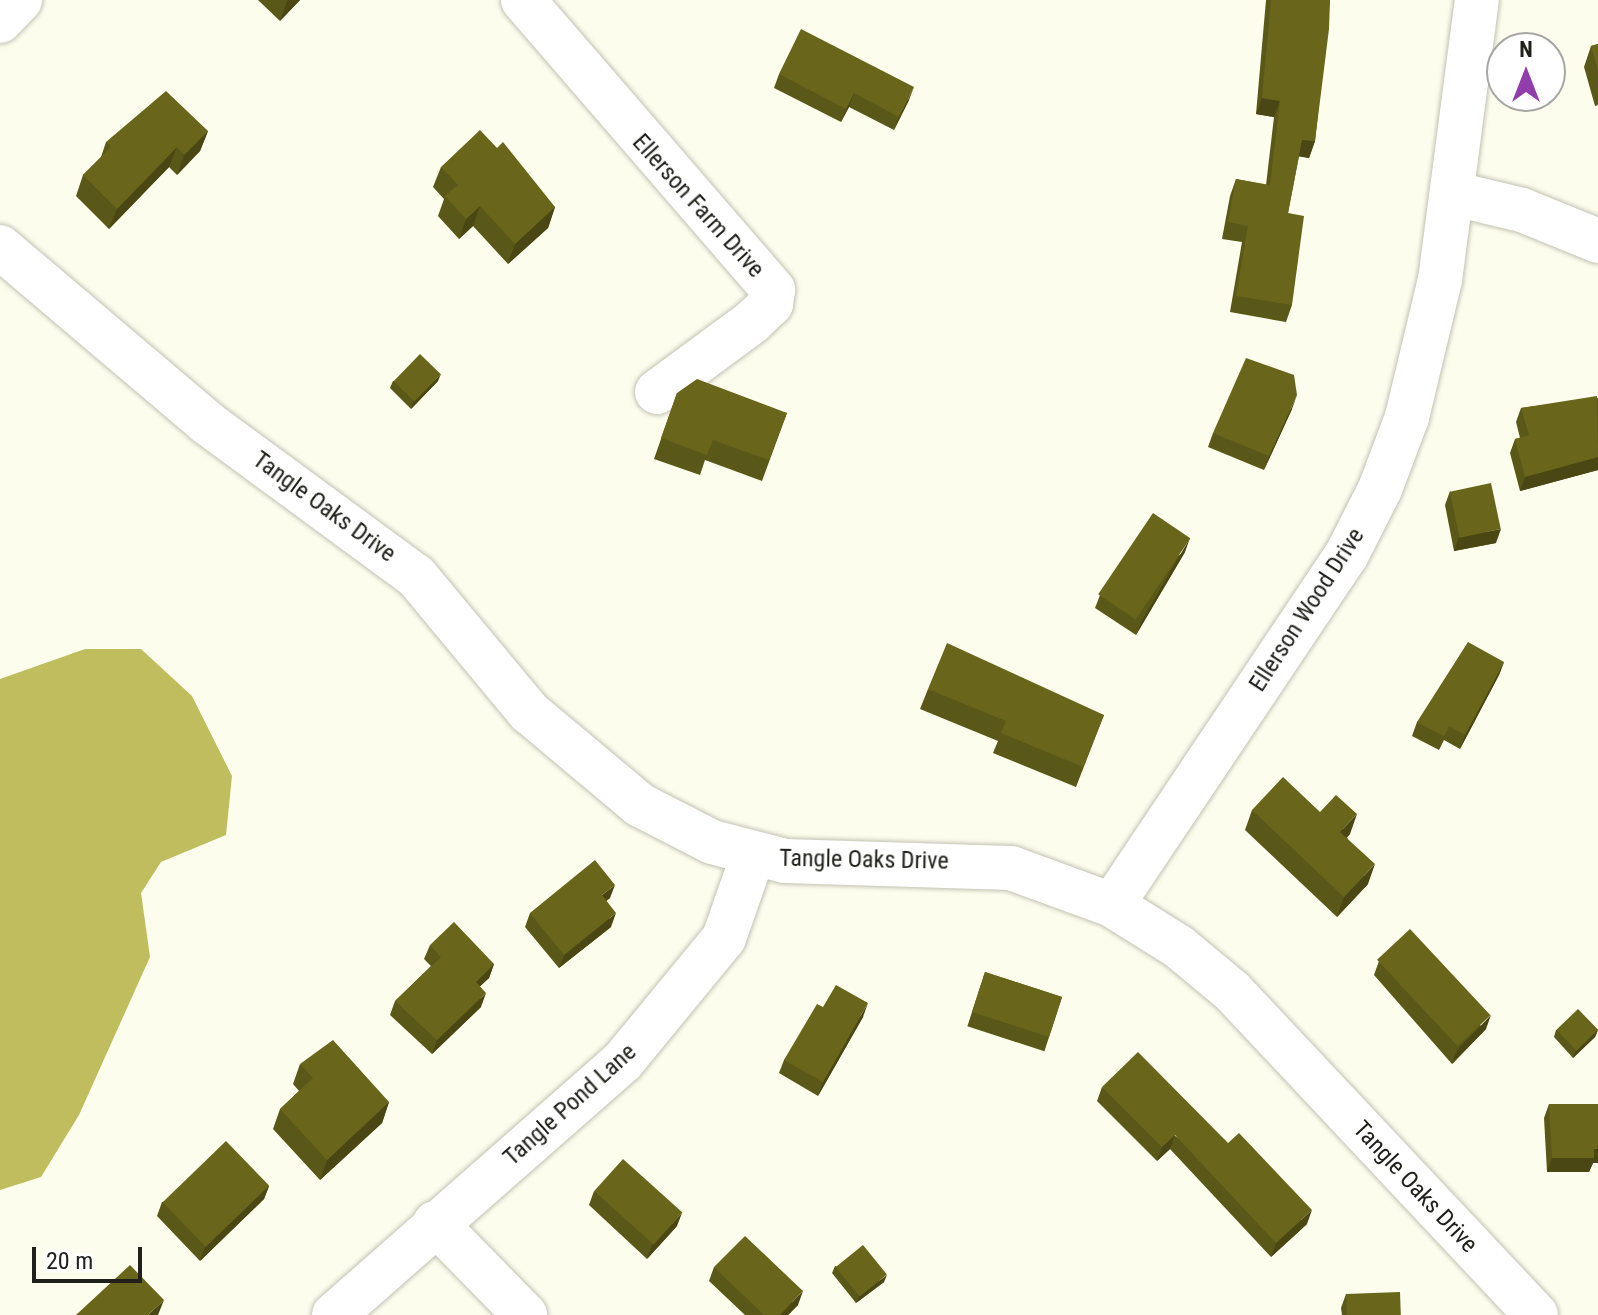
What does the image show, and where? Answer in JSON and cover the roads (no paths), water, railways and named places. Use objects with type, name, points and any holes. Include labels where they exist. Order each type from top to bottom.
[{"type":"street","points":[[0,21],[20,0]]},
{"type":"street","name":"Ellerson Farm Drive","points":[[523,0],[773,290],[771,304],[752,322],[657,392]]},
{"type":"street","name":"Ellerson Wood Drive","points":[[1112,905],[1346,556],[1380,489],[1407,417],[1455,194],[1477,0]]},
{"type":"street","points":[[1455,194],[1522,210],[1598,241]]},
{"type":"street","name":"Tangle Oaks Drive","points":[[0,247],[193,412],[416,576],[529,712],[587,767],[640,805],[753,855],[1011,868],[1112,905],[1232,991],[1536,1315]]},
{"type":"street","name":"Tangle Pond Lane","points":[[334,1315],[435,1223],[623,1061],[677,1002],[740,908],[753,855]]},
{"type":"street","points":[[435,1223],[525,1315]]}]
